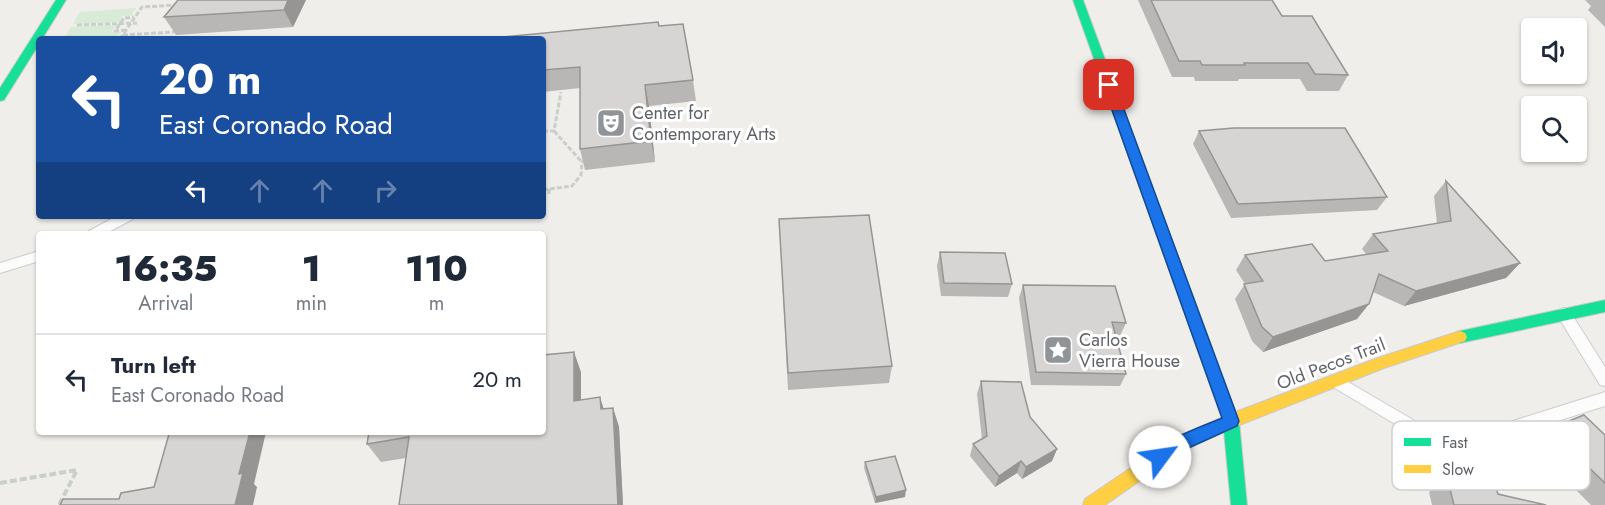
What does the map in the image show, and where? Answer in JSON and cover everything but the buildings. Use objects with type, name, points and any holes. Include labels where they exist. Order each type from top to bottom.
[{"type":"street","points":[[39,36],[62,0]]},
{"type":"street","points":[[1078,0],[1231,421],[1239,505]]},
{"type":"street","points":[[0,98],[36,41]]},
{"type":"street","name":"Old Pecos Trail","points":[[1091,505],[1178,445],[1231,421],[1380,363],[1476,332],[1605,306]]},
{"type":"lane","points":[[100,231],[122,219]]},
{"type":"lane","points":[[0,268],[36,257]]},
{"type":"lane","points":[[1564,314],[1605,380]]},
{"type":"lane","points":[[1337,381],[1403,421]]},
{"type":"lane","points":[[1535,421],[1605,399]]},
{"type":"path","points":[[122,36],[142,7],[187,5]]},
{"type":"path","points":[[126,30],[115,31],[124,18],[135,17]]},
{"type":"path","points":[[67,26],[137,23]]},
{"type":"path","points":[[132,36],[174,32]]},
{"type":"path","points":[[554,131],[561,92]]},
{"type":"path","points":[[546,131],[554,131],[583,161],[581,175],[572,186],[546,190]]},
{"type":"path","points":[[549,189],[549,196]]},
{"type":"path","points":[[0,483],[77,470],[59,505]]},
{"type":"green space","points":[[136,8],[131,16],[123,16],[119,22],[73,24],[80,12]]},
{"type":"green space","points":[[116,25],[111,32],[121,32],[118,36],[66,36],[71,27]]},
{"type":"traffic: fast","points":[[38,36],[61,0]]},
{"type":"traffic: fast","points":[[1078,0],[1231,421],[1239,505]]},
{"type":"traffic: fast","points":[[0,97],[36,40]]},
{"type":"traffic: fast","points":[[1460,337],[1605,306]]},
{"type":"traffic: slow","points":[[1091,505],[1178,445],[1231,421],[1380,363],[1460,337]]},
{"type":"place","name":"Center for Contemporary Arts","points":[[611,123]]},
{"type":"place","name":"Carlos Vierra House","points":[[1058,350]]},
{"type":"route","points":[[1109,85],[1231,421],[1178,445],[1160,457]]}]
